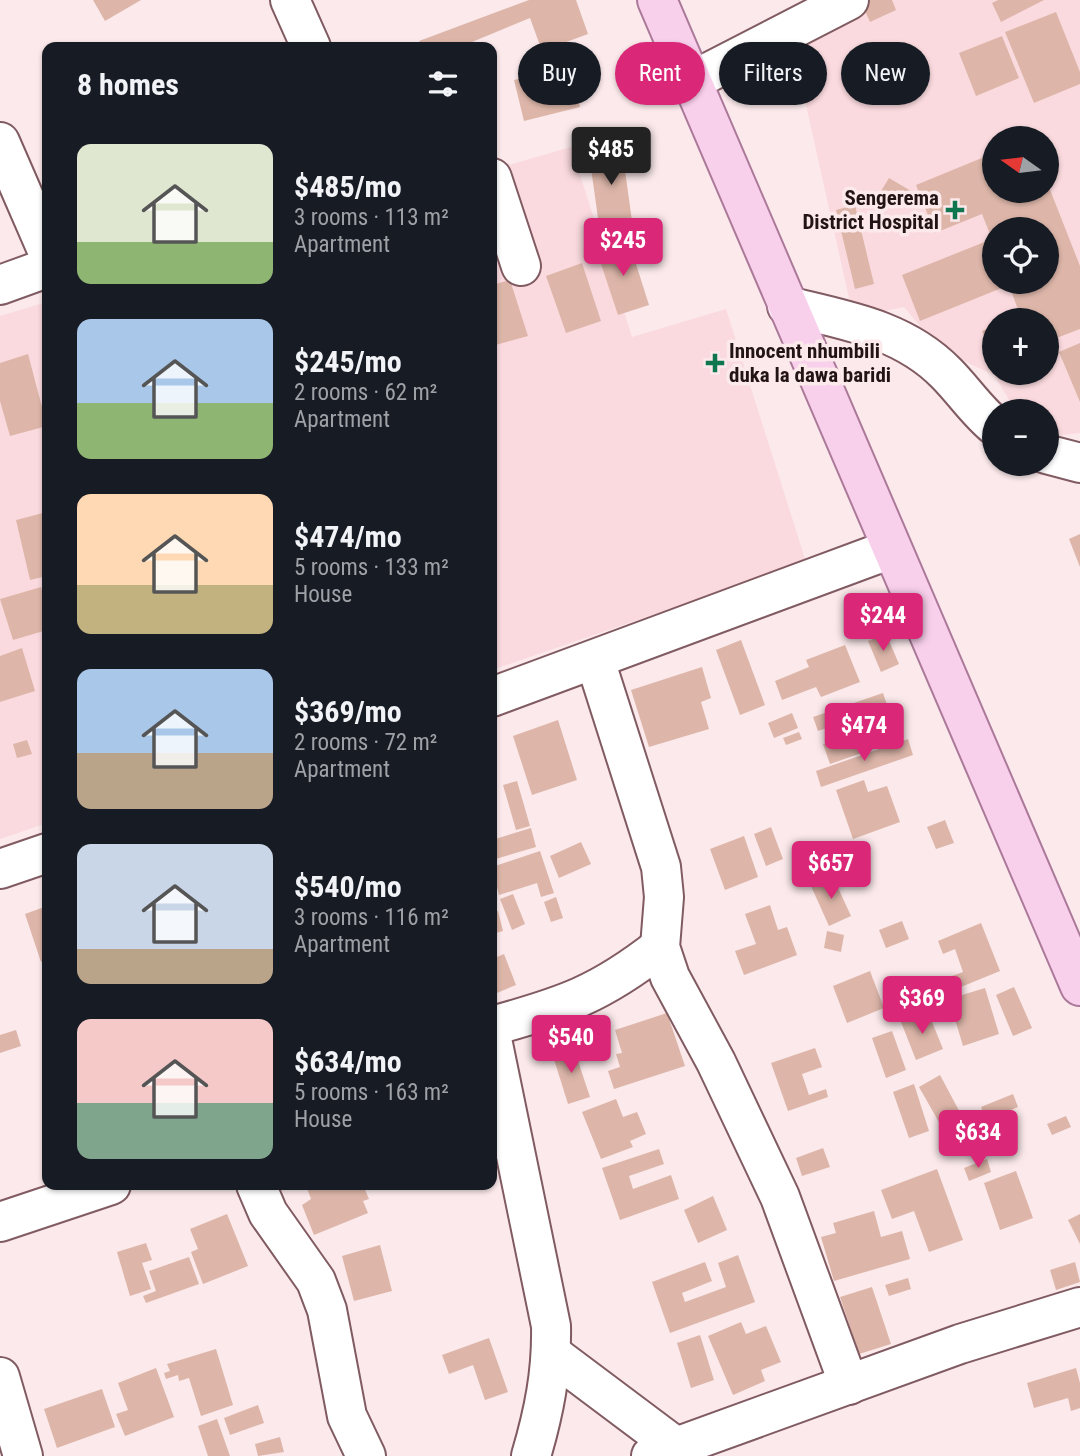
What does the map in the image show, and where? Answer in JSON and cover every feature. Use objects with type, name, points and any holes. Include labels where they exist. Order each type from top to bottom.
[{"type":"main road","points":[[657,0],[676,42]]},
{"type":"main road","points":[[704,105],[787,306],[1080,986]]},
{"type":"street","points":[[290,0],[309,42]]},
{"type":"street","points":[[705,74],[849,0]]},
{"type":"street","points":[[0,142],[42,239]]},
{"type":"street","points":[[497,193],[521,267]]},
{"type":"street","points":[[0,285],[42,270]]},
{"type":"street","points":[[787,306],[866,326],[906,341],[945,371],[982,412]]},
{"type":"street","points":[[1059,457],[1080,463]]},
{"type":"street","points":[[497,696],[891,549]]},
{"type":"street","points":[[595,660],[661,867],[664,897],[660,947],[670,977],[716,1062],[780,1197],[849,1385]]},
{"type":"street","points":[[0,869],[42,855]]},
{"type":"street","points":[[497,1025],[580,1000],[621,978],[660,947]]},
{"type":"street","points":[[497,1063],[551,1326],[552,1354],[546,1407],[531,1456]]},
{"type":"street","points":[[0,1222],[96,1190]]},
{"type":"street","points":[[258,1190],[268,1213],[316,1281],[327,1310],[347,1416],[366,1456]]},
{"type":"street","points":[[552,1354],[663,1451],[960,1344],[1080,1307]]},
{"type":"street","points":[[0,1377],[23,1456]]},
{"type":"shaded area","name":"Sengerema District Hospital","points":[[859,0],[1080,0],[1080,433],[1059,436],[1059,399],[1009,399],[1000,385],[1059,385],[1059,308],[982,308],[982,369],[940,350],[904,307],[864,315],[849,298],[806,105],[827,105],[827,42],[792,42],[790,33]]},
{"type":"shaded area","points":[[571,147],[632,337],[726,309],[806,562],[497,668],[497,169]]},
{"type":"shaded area","points":[[42,303],[42,825],[0,839],[0,316]]},
{"type":"building","points":[[93,0],[141,0],[105,21]]},
{"type":"building","points":[[529,0],[576,0],[588,34],[566,42],[539,42],[530,18],[472,42],[420,42]]},
{"type":"building","points":[[870,0],[892,0],[896,10],[870,22],[862,4]]},
{"type":"building","points":[[998,0],[1044,0],[1001,22],[992,3]]},
{"type":"building","points":[[1056,12],[1080,72],[1080,84],[1034,103],[1005,32]]},
{"type":"building","points":[[1002,36],[1019,78],[976,96],[959,53]]},
{"type":"building","points":[[518,79],[518,96],[514,80]]},
{"type":"building","points":[[520,105],[580,105],[580,107],[524,121]]},
{"type":"building","points":[[622,149],[632,221],[599,225],[589,154]]},
{"type":"building","points":[[982,158],[982,203],[1055,203],[1080,266],[1080,329],[1059,337],[1059,308],[1017,308],[1012,294],[1059,294],[1059,217],[983,217],[982,214],[935,233],[916,185]]},
{"type":"building","points":[[889,178],[911,191],[900,209],[878,196]]},
{"type":"building","points":[[855,205],[874,284],[855,289],[836,210]]},
{"type":"building","points":[[629,242],[649,305],[618,315],[597,252]]},
{"type":"building","points":[[982,243],[982,294],[987,294],[920,321],[902,275]]},
{"type":"building","points":[[582,263],[601,321],[566,333],[546,276]]},
{"type":"building","points":[[510,280],[528,336],[497,345],[497,284]]},
{"type":"building","points":[[1080,343],[1080,402],[1059,352]]},
{"type":"building","points":[[28,354],[42,407],[42,427],[10,436],[0,401],[0,363]]},
{"type":"building","points":[[42,513],[42,577],[30,580],[16,520]]},
{"type":"building","points":[[1080,534],[1080,567],[1069,539]]},
{"type":"building","points":[[41,587],[42,631],[13,640],[0,599]]},
{"type":"building","points":[[886,634],[899,664],[881,672],[868,641]]},
{"type":"building","points":[[741,640],[765,705],[740,715],[716,650]]},
{"type":"building","points":[[845,645],[860,682],[821,697],[816,687],[782,700],[775,681],[809,667],[806,660]]},
{"type":"building","points":[[22,648],[35,691],[0,702],[0,656]]},
{"type":"building","points":[[702,667],[711,698],[701,702],[709,729],[649,747],[631,690]]},
{"type":"building","points":[[883,693],[899,740],[830,764],[823,744],[869,729],[864,715],[818,731],[813,717]]},
{"type":"building","points":[[792,713],[798,728],[774,738],[768,723]]},
{"type":"building","points":[[558,720],[577,780],[532,795],[513,736]]},
{"type":"building","points":[[799,732],[802,739],[786,745],[783,738]]},
{"type":"building","points":[[908,739],[913,755],[821,787],[816,771]]},
{"type":"building","points":[[27,740],[32,754],[17,758],[13,744]]},
{"type":"building","points":[[864,780],[868,792],[887,786],[900,822],[853,839],[836,790]]},
{"type":"building","points":[[517,781],[530,826],[516,830],[503,785]]},
{"type":"building","points":[[945,820],[954,843],[936,849],[927,827]]},
{"type":"building","points":[[771,827],[783,859],[766,866],[754,834]]},
{"type":"building","points":[[531,828],[536,847],[497,859],[497,838]]},
{"type":"building","points":[[744,836],[758,877],[725,890],[710,849]]},
{"type":"building","points":[[833,841],[837,852],[852,846],[854,853],[827,863],[822,846]]},
{"type":"building","points":[[581,842],[591,864],[559,878],[550,856]]},
{"type":"building","points":[[540,851],[554,893],[541,897],[537,883],[499,895],[497,865]]},
{"type":"building","points":[[832,875],[851,916],[829,926],[811,886]]},
{"type":"building","points":[[513,894],[525,924],[512,930],[500,899]]},
{"type":"building","points":[[556,897],[563,918],[551,922],[544,902]]},
{"type":"building","points":[[770,905],[778,930],[787,927],[797,955],[744,975],[735,951],[756,944],[745,914]]},
{"type":"building","points":[[42,908],[41,962],[25,914]]},
{"type":"building","points":[[497,911],[503,931],[497,933]]},
{"type":"building","points":[[902,921],[909,939],[886,948],[879,930]]},
{"type":"building","points":[[981,923],[1000,971],[956,989],[952,976],[963,972],[955,949],[943,954],[938,941]]},
{"type":"building","points":[[827,931],[844,935],[841,952],[824,948]]},
{"type":"building","points":[[504,954],[516,985],[497,993],[497,957]]},
{"type":"building","points":[[870,971],[884,1008],[847,1023],[833,986]]},
{"type":"building","points":[[1014,987],[1032,1028],[1013,1036],[996,995]]},
{"type":"building","points":[[985,988],[999,1034],[963,1046],[949,999]]},
{"type":"building","points":[[928,1012],[943,1049],[916,1060],[901,1022]]},
{"type":"building","points":[[667,1013],[685,1066],[614,1089],[608,1071],[620,1067],[616,1054],[622,1053],[615,1030]]},
{"type":"building","points":[[16,1030],[21,1046],[0,1053],[0,1035]]},
{"type":"building","points":[[892,1031],[906,1070],[886,1078],[872,1038]]},
{"type":"building","points":[[573,1046],[590,1097],[568,1104],[552,1053]]},
{"type":"building","points":[[815,1048],[822,1067],[802,1074],[809,1095],[826,1089],[828,1097],[788,1111],[771,1063]]},
{"type":"building","points":[[940,1075],[964,1120],[944,1131],[919,1087]]},
{"type":"building","points":[[914,1084],[929,1131],[909,1138],[893,1092]]},
{"type":"building","points":[[1013,1094],[1018,1107],[987,1120],[981,1107]]},
{"type":"building","points":[[616,1099],[623,1117],[637,1112],[646,1134],[630,1141],[633,1147],[601,1159],[582,1112]]},
{"type":"building","points":[[1066,1116],[1071,1127],[1052,1135],[1047,1124]]},
{"type":"building","points":[[823,1148],[830,1167],[802,1176],[796,1158]]},
{"type":"building","points":[[659,1149],[664,1164],[629,1176],[633,1189],[671,1175],[679,1199],[620,1220],[602,1168]]},
{"type":"building","points":[[987,1159],[991,1172],[969,1181],[964,1168]]},
{"type":"building","points":[[937,1169],[963,1240],[929,1252],[914,1211],[892,1219],[881,1190]]},
{"type":"building","points":[[1016,1171],[1033,1218],[1000,1230],[984,1183]]},
{"type":"building","points":[[308,1190],[365,1190],[369,1199],[363,1201],[368,1213],[314,1235],[302,1205],[311,1199]]},
{"type":"building","points":[[713,1196],[727,1230],[698,1243],[684,1210]]},
{"type":"building","points":[[874,1211],[881,1237],[902,1231],[910,1259],[834,1281],[821,1237],[836,1233],[833,1223]]},
{"type":"building","points":[[227,1214],[248,1266],[203,1284],[191,1252],[198,1249],[190,1229]]},
{"type":"building","points":[[1080,1214],[1080,1244],[1068,1220]]},
{"type":"building","points":[[146,1243],[152,1260],[142,1263],[151,1289],[130,1296],[117,1252]]},
{"type":"building","points":[[380,1245],[392,1291],[354,1301],[342,1256]]},
{"type":"building","points":[[738,1255],[755,1302],[670,1333],[652,1282],[705,1262],[712,1281],[682,1293],[685,1302],[726,1287],[718,1263]]},
{"type":"building","points":[[189,1257],[199,1284],[146,1303],[143,1296],[156,1291],[149,1271]]},
{"type":"building","points":[[1075,1262],[1080,1282],[1056,1290],[1050,1270]]},
{"type":"building","points":[[908,1278],[911,1289],[889,1296],[885,1285]]},
{"type":"building","points":[[872,1287],[891,1344],[859,1354],[840,1297]]},
{"type":"building","points":[[741,1322],[746,1334],[766,1326],[781,1362],[761,1370],[765,1381],[733,1395],[708,1336]]},
{"type":"building","points":[[700,1335],[714,1380],[691,1388],[677,1343]]},
{"type":"building","points":[[489,1338],[508,1392],[485,1400],[473,1365],[449,1374],[442,1355]]},
{"type":"building","points":[[216,1349],[233,1405],[201,1416],[189,1378],[179,1381],[178,1375],[166,1379],[164,1373],[170,1371],[167,1364]]},
{"type":"building","points":[[156,1368],[174,1417],[125,1436],[116,1414],[128,1410],[118,1383]]},
{"type":"building","points":[[1076,1368],[1080,1383],[1080,1408],[1071,1411],[1068,1398],[1034,1408],[1027,1383]]},
{"type":"building","points":[[102,1389],[115,1427],[57,1448],[44,1409]]},
{"type":"building","points":[[258,1405],[264,1423],[230,1435],[224,1418]]},
{"type":"building","points":[[217,1419],[230,1456],[208,1456],[198,1426]]},
{"type":"building","points":[[280,1437],[284,1452],[258,1456],[255,1444]]},
{"type":"place","name":"Sengerema District Hospital","points":[[955,210]]},
{"type":"place","name":"Innocent nhumbili duka la dawa baridi","points":[[715,363]]}]
